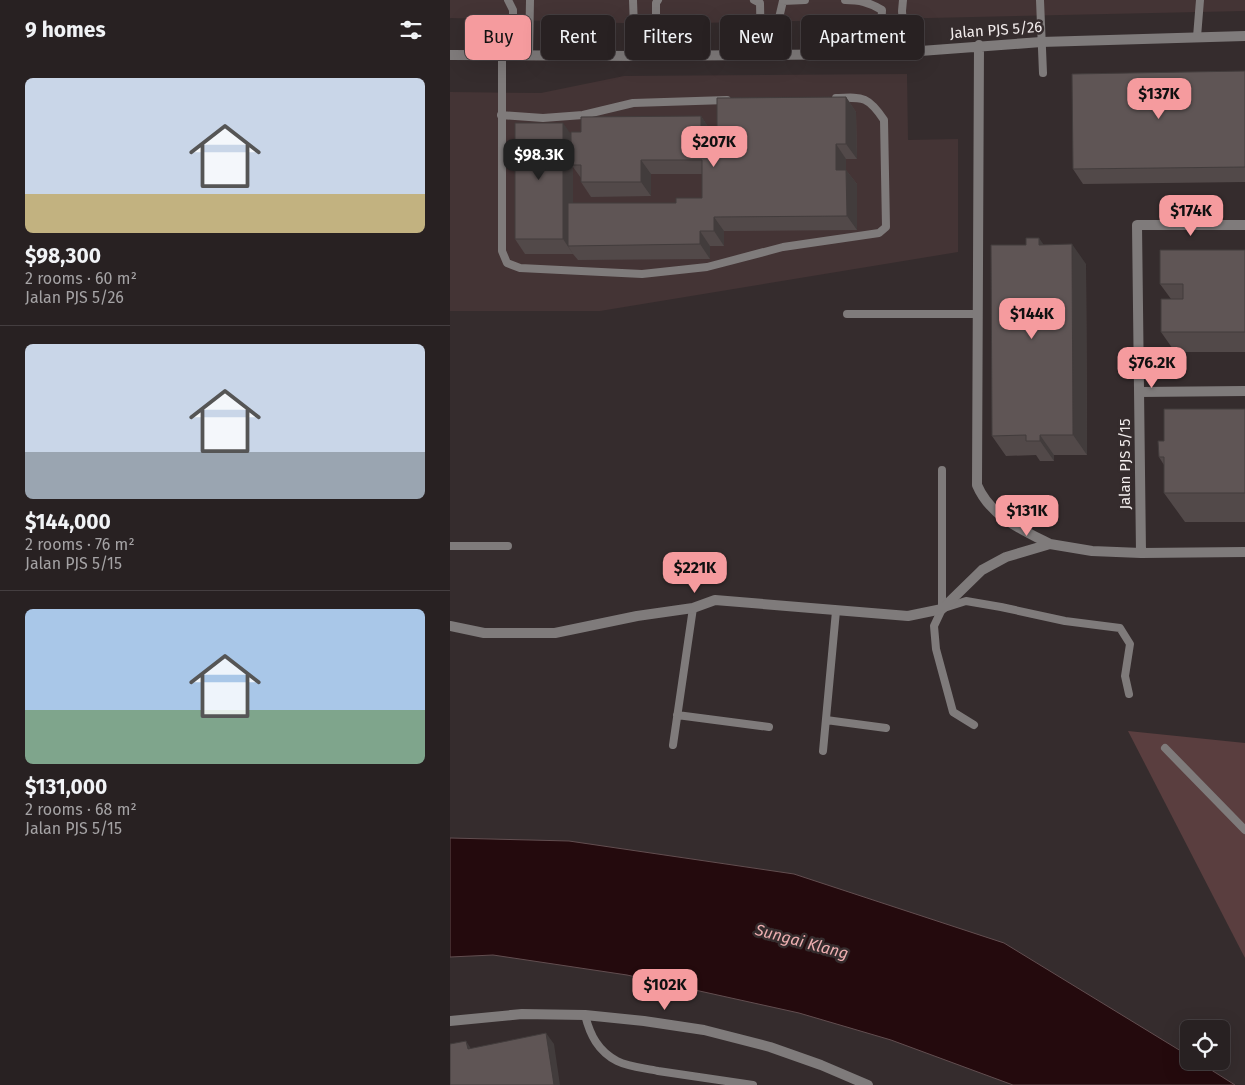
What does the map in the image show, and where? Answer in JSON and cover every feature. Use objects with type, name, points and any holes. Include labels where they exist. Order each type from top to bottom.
[{"type":"street","name":"Jalan PJS 5/26","points":[[924,49],[1041,42],[1245,36]]},
{"type":"street","points":[[979,45],[977,485],[982,498],[1016,528],[1050,544],[1092,551],[1141,553],[1245,552]]},
{"type":"street","name":"Jalan PJS 5/26","points":[[450,55],[465,55]]},
{"type":"street","name":"Jalan PJS 5/26","points":[[531,56],[625,56]]},
{"type":"street","name":"Jalan PJS 5/15","points":[[1141,553],[1137,225],[1245,225]]},
{"type":"street","points":[[1140,392],[1245,391]]},
{"type":"street","points":[[450,626],[484,633],[555,633],[637,616],[693,608],[715,600],[908,616],[942,609],[982,570],[1006,557],[1050,544]]},
{"type":"street","points":[[450,1021],[522,1014],[585,1016],[644,1021],[704,1030],[770,1047],[821,1065],[868,1085]]},
{"type":"lane","points":[[508,0],[513,10],[513,15]]},
{"type":"lane","points":[[530,0],[530,15]]},
{"type":"lane","points":[[633,0],[633,15]]},
{"type":"lane","points":[[656,15],[656,3],[658,0]]},
{"type":"lane","points":[[754,0],[760,3],[760,15]]},
{"type":"lane","points":[[780,15],[783,1],[805,0]]},
{"type":"lane","points":[[845,0],[860,0],[872,4],[882,10],[882,15]]},
{"type":"lane","points":[[902,15],[903,0]]},
{"type":"lane","points":[[1040,0],[1043,73]]},
{"type":"lane","points":[[1197,37],[1200,0]]},
{"type":"lane","points":[[502,60],[502,251],[507,263],[520,268],[642,274],[707,268],[783,247],[879,233],[886,227],[884,120],[875,107],[861,98],[832,98]]},
{"type":"lane","points":[[501,115],[551,117],[583,115],[633,103],[737,100]]},
{"type":"lane","points":[[847,314],[977,314]]},
{"type":"lane","points":[[942,470],[942,609],[934,626],[936,648],[953,712],[974,725]]},
{"type":"lane","points":[[450,546],[508,546]]},
{"type":"lane","points":[[942,609],[966,601],[1065,621],[1120,628],[1130,644],[1125,676],[1129,694]]},
{"type":"lane","points":[[673,745],[693,608]]},
{"type":"lane","points":[[823,751],[836,611]]},
{"type":"lane","points":[[677,715],[769,728]]},
{"type":"lane","points":[[826,720],[886,728]]},
{"type":"lane","points":[[1165,748],[1245,830]]},
{"type":"lane","points":[[585,1016],[590,1033],[597,1044],[617,1061],[668,1073],[753,1085]]},
{"type":"shaded area","points":[[450,0],[1245,0],[1245,11],[924,18],[924,15],[801,15],[801,21],[791,21],[791,15],[720,15],[720,23],[710,23],[710,15],[625,15],[625,23],[615,23],[615,15],[541,15],[541,21],[531,20],[531,15],[465,15],[465,18],[450,18]]},
{"type":"shaded area","points":[[907,74],[908,140],[958,139],[958,252],[600,311],[450,311],[450,92],[541,93],[624,76]]},
{"type":"shaded area","points":[[1128,731],[1245,743],[1245,958]]},
{"type":"water","name":"Sungai Klang","points":[[450,838],[569,841],[794,874],[1004,943],[1180,1051],[1180,1070],[1211,1070],[1235,1085],[1013,1085],[891,1040],[799,1013],[627,975],[493,955],[450,957]]},
{"type":"building","points":[[1245,71],[1245,167],[1073,169],[1072,74]]},
{"type":"building","points":[[846,97],[846,144],[836,144],[836,170],[846,170],[847,216],[714,217],[714,231],[700,231],[700,244],[568,246],[568,203],[676,203],[676,198],[702,198],[702,160],[641,160],[641,182],[581,182],[581,165],[571,165],[571,132],[581,132],[581,117],[701,116],[701,130],[717,130],[717,98]]},
{"type":"building","points":[[515,123],[563,123],[563,239],[515,239]]},
{"type":"building","points":[[1026,238],[1039,238],[1039,245],[1072,244],[1073,435],[1040,435],[1040,441],[1026,441],[1026,435],[992,436],[991,245],[1026,245]]},
{"type":"building","points":[[1160,250],[1245,250],[1245,332],[1161,332],[1161,299],[1183,299],[1183,284],[1160,284]]},
{"type":"building","points":[[1164,409],[1245,409],[1245,493],[1164,493],[1164,457],[1159,457],[1158,441],[1164,441]]},
{"type":"building","points":[[546,1033],[554,1085],[450,1085],[450,1044],[466,1041],[468,1049]]}]
